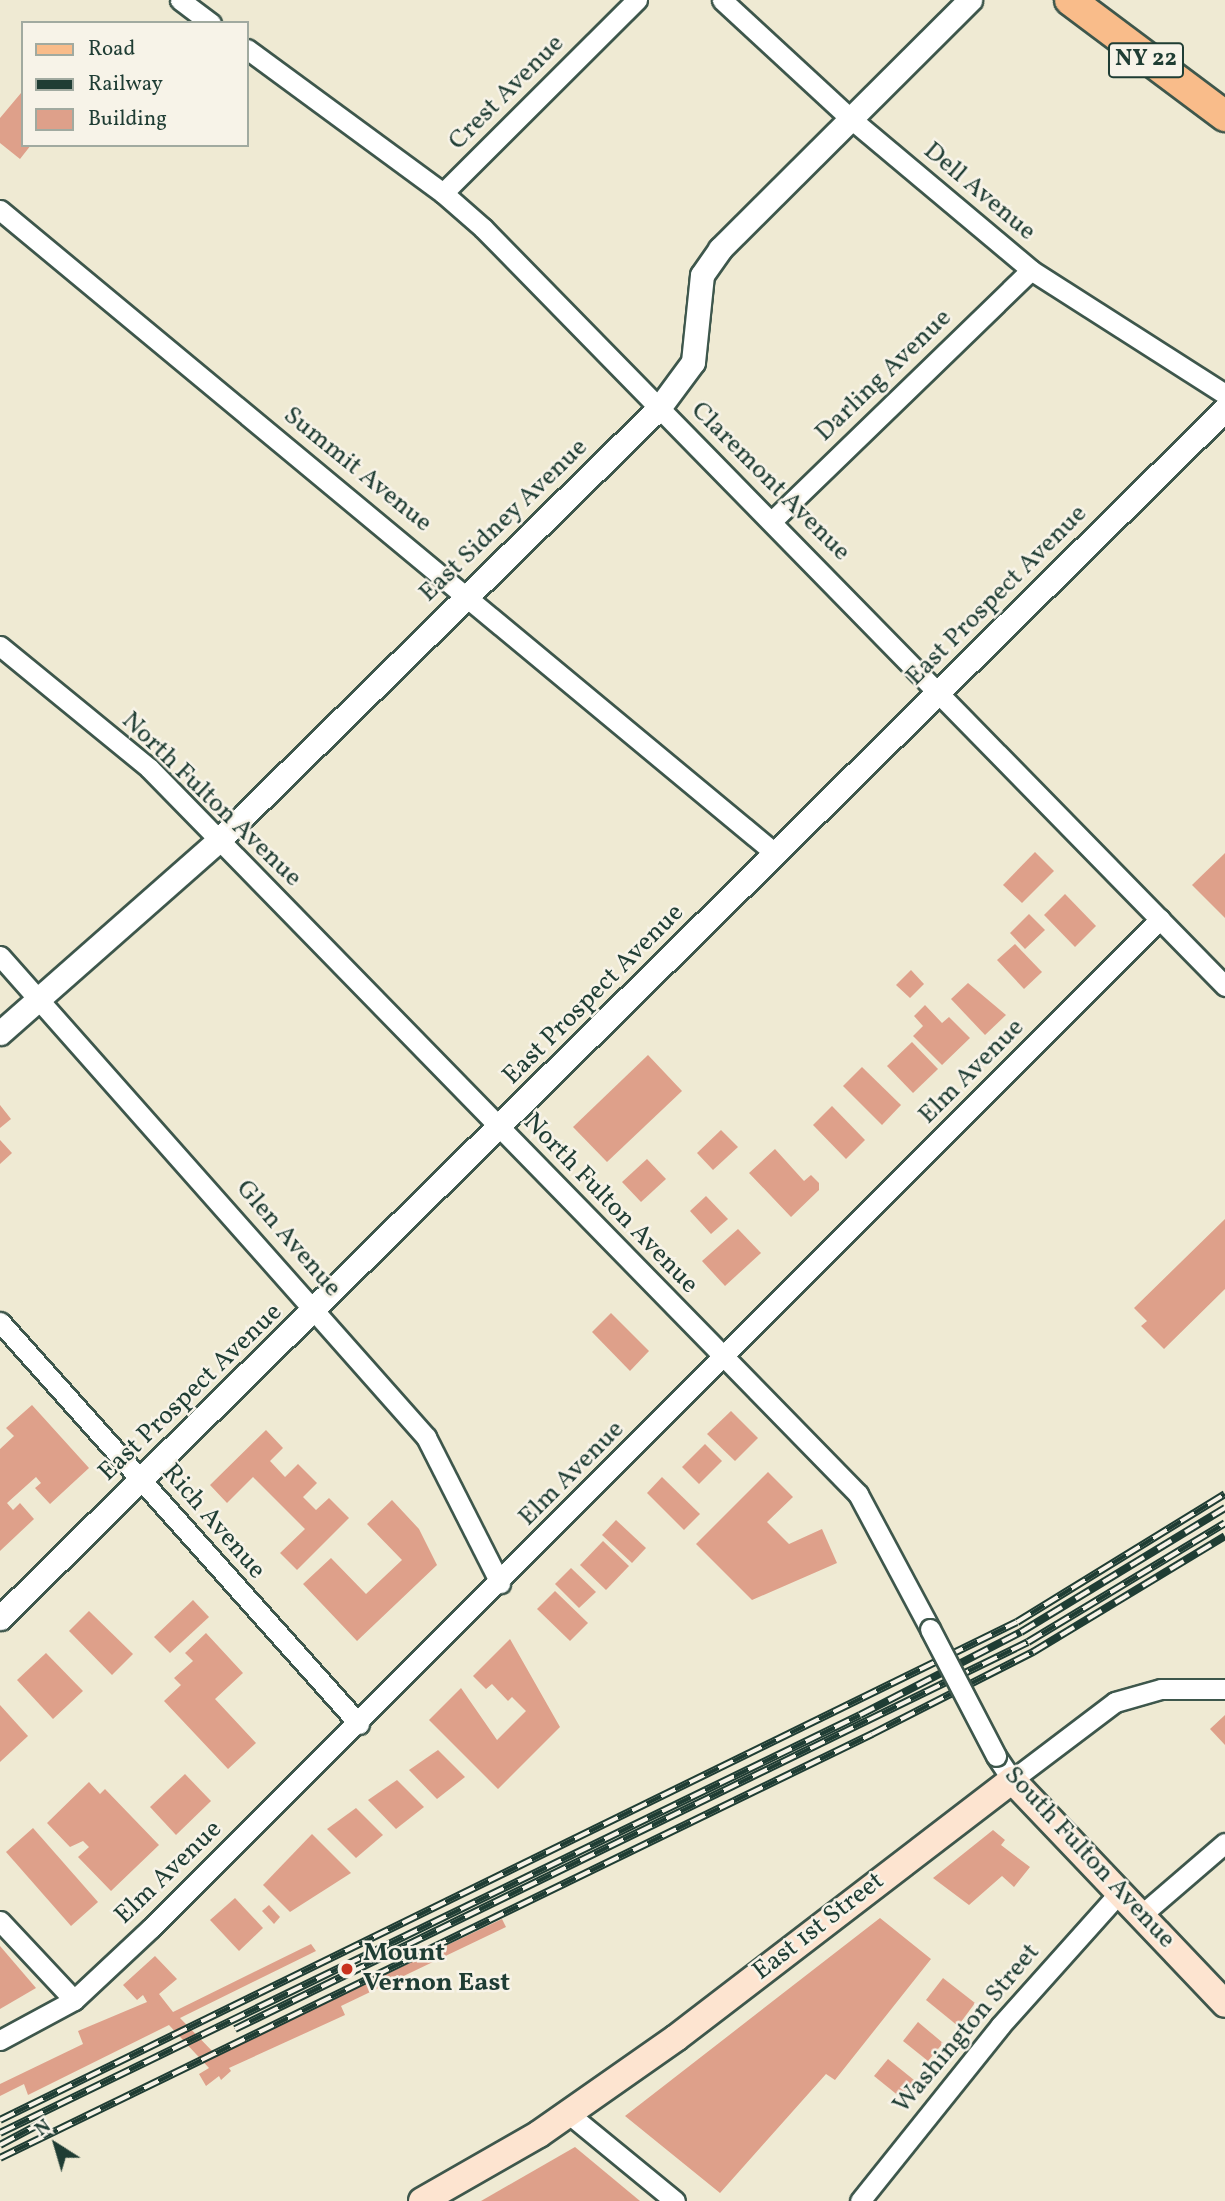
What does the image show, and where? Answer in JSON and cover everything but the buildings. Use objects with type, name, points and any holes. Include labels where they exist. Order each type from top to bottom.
[{"type":"main road","name":"NY 22","points":[[1070,0],[1225,116]]},
{"type":"main road","name":"South Fulton Avenue","points":[[1012,1780],[1225,2004]]},
{"type":"main road","name":"East 1st Street","points":[[422,2201],[569,2114],[676,2038],[1012,1780]]},
{"type":"street","points":[[180,0],[208,21]]},
{"type":"street","name":"Crest Avenue","points":[[443,193],[637,0]]},
{"type":"street","name":"Dell Avenue","points":[[722,0],[850,118],[1031,270],[1225,394]]},
{"type":"street","name":"East Sidney Avenue","points":[[0,1033],[219,841],[659,408],[693,362],[702,275],[720,249],[970,0]]},
{"type":"street","name":"Claremont Avenue","points":[[248,50],[443,193],[773,520],[1225,986]]},
{"type":"street","name":"Summit Avenue","points":[[0,210],[468,594],[776,853]]},
{"type":"street","name":"Darling Avenue","points":[[773,520],[1031,270]]},
{"type":"street","name":"East Prospect Avenue","points":[[0,1618],[316,1311],[1225,409]]},
{"type":"street","name":"North Fulton Avenue","points":[[0,646],[149,768],[858,1494],[949,1664]]},
{"type":"street","name":"Elm Avenue","points":[[0,2040],[74,2000],[359,1724],[1160,919]]},
{"type":"street","name":"Glen Avenue","points":[[0,956],[41,998],[426,1437],[500,1583]]},
{"type":"street","name":"Rich Avenue","points":[[0,1322],[359,1724]]},
{"type":"street","name":"South Fulton Avenue","points":[[949,1664],[996,1756],[1012,1780]]},
{"type":"street","name":"East 1st Street","points":[[1012,1780],[1115,1702],[1161,1689],[1225,1689]]},
{"type":"street","points":[[1140,1916],[1225,1843]]},
{"type":"street","name":"Washington Street","points":[[860,2201],[1000,2026],[1118,1894]]},
{"type":"street","points":[[0,1921],[74,2000]]},
{"type":"street","points":[[569,2114],[675,2201]]},
{"type":"railway","points":[[0,2120],[1017,1622],[1225,1494]]},
{"type":"railway","points":[[0,2133],[860,1715],[1021,1632],[1225,1508]]},
{"type":"railway","points":[[235,2029],[1028,1642],[1225,1523]]},
{"type":"railway","points":[[0,2158],[872,1734],[1033,1652],[1225,1536]]},
{"type":"railway","points":[[0,2145],[43,2122]]},
{"type":"place","name":"Mount Vernon East","points":[[347,1969]]}]
